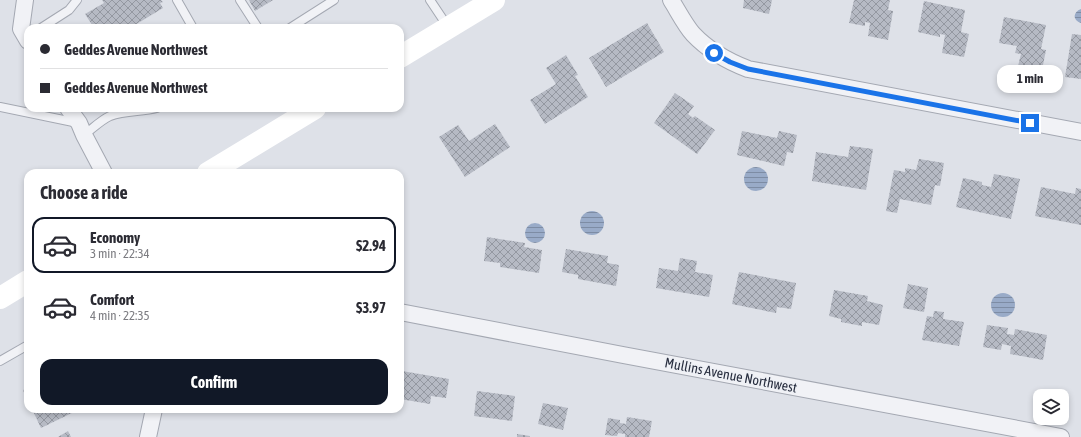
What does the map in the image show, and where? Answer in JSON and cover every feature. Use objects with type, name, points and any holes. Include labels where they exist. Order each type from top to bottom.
[{"type":"main road","points":[[404,55],[494,0]]},
{"type":"main road","points":[[214,169],[307,112]]},
{"type":"main road","points":[[0,298],[24,286]]},
{"type":"street","points":[[24,34],[21,30],[25,0]]},
{"type":"street","points":[[671,0],[692,33],[713,52],[730,62],[748,69],[1081,132]]},
{"type":"street","points":[[70,112],[102,169]]},
{"type":"street","name":"Mullins Avenue Northwest","points":[[404,313],[615,354],[1061,437]]},
{"type":"street","points":[[148,437],[153,413]]},
{"type":"lane","points":[[47,24],[69,10],[77,0]]},
{"type":"lane","points":[[177,0],[190,24]]},
{"type":"lane","points":[[240,0],[255,24]]},
{"type":"lane","points":[[296,24],[334,0]]},
{"type":"lane","points":[[430,0],[448,28]]},
{"type":"lane","points":[[0,106],[81,129],[108,117],[122,113],[134,112]]},
{"type":"lane","points":[[0,361],[24,347]]},
{"type":"water","points":[[1081,9],[1081,23],[1076,20],[1075,14]]},
{"type":"water","points":[[756,167],[765,170],[768,179],[765,188],[756,191],[747,188],[744,179],[747,170]]},
{"type":"water","points":[[592,211],[601,214],[604,223],[601,232],[592,235],[583,232],[580,223],[583,214]]},
{"type":"water","points":[[531,223],[539,223],[545,229],[545,237],[539,243],[531,243],[525,237],[525,229]]},
{"type":"water","points":[[1003,293],[1011,297],[1015,305],[1011,313],[1003,317],[995,313],[991,305],[995,297]]},
{"type":"building","points":[[102,0],[161,0],[163,2],[160,3],[163,8],[137,24],[91,24],[85,14],[104,3]]},
{"type":"building","points":[[249,0],[273,0],[255,11]]},
{"type":"building","points":[[744,0],[772,0],[769,14],[743,8]]},
{"type":"building","points":[[854,0],[890,0],[888,10],[893,11],[888,40],[868,36],[870,23],[865,22],[865,26],[849,23]]},
{"type":"building","points":[[924,1],[965,10],[961,32],[969,34],[964,57],[942,53],[945,35],[940,34],[940,37],[918,32]]},
{"type":"building","points":[[1004,17],[1046,25],[1041,49],[1046,50],[1042,70],[1018,66],[1021,54],[1015,53],[1017,46],[999,43]]},
{"type":"building","points":[[647,23],[664,52],[606,87],[589,58]]},
{"type":"building","points":[[1072,34],[1081,35],[1081,79],[1065,77]]},
{"type":"building","points":[[566,55],[578,75],[575,76],[588,97],[545,124],[530,100],[556,84],[546,68]]},
{"type":"building","points":[[675,93],[694,106],[688,114],[693,118],[695,116],[715,130],[697,154],[654,123]]},
{"type":"building","points":[[495,124],[510,147],[465,177],[439,137],[458,125],[469,141]]},
{"type":"building","points":[[742,131],[777,138],[779,131],[797,135],[793,153],[787,152],[784,166],[737,155]]},
{"type":"building","points":[[850,146],[873,149],[866,190],[812,181],[816,152],[848,157]]},
{"type":"building","points":[[919,159],[944,163],[940,186],[935,185],[931,205],[900,199],[897,213],[886,211],[894,170],[905,172],[905,168],[916,170]]},
{"type":"building","points":[[994,174],[1020,179],[1011,219],[956,207],[963,178],[982,182],[982,185],[991,187]]},
{"type":"building","points":[[1041,187],[1075,194],[1076,188],[1081,189],[1081,225],[1035,216]]},
{"type":"building","points":[[487,237],[525,243],[524,247],[542,250],[539,273],[500,267],[500,263],[484,261]]},
{"type":"building","points":[[566,249],[608,256],[607,263],[619,265],[616,286],[578,279],[578,275],[562,272]]},
{"type":"building","points":[[680,258],[697,261],[695,272],[713,275],[709,297],[656,288],[659,268],[678,271]]},
{"type":"building","points":[[739,272],[796,283],[791,309],[777,307],[776,313],[732,304]]},
{"type":"building","points":[[908,284],[928,288],[924,312],[903,308]]},
{"type":"building","points":[[834,290],[868,296],[867,301],[883,305],[879,325],[862,322],[862,326],[841,322],[841,319],[829,316]]},
{"type":"building","points":[[934,311],[944,312],[943,319],[964,322],[959,346],[922,340],[927,316],[933,317]]},
{"type":"building","points":[[987,325],[1008,328],[1007,334],[1014,335],[1015,329],[1047,335],[1043,360],[1010,354],[1011,346],[1002,344],[1001,350],[983,347]]},
{"type":"building","points":[[404,371],[449,379],[446,398],[431,396],[430,404],[404,400]]},
{"type":"building","points":[[477,391],[515,396],[512,421],[474,416]]},
{"type":"building","points":[[543,403],[568,408],[563,430],[538,424]]},
{"type":"building","points":[[34,413],[72,413],[41,428]]},
{"type":"building","points":[[627,417],[652,421],[649,437],[625,437],[625,434],[618,433],[617,436],[605,435],[608,418],[620,420],[620,423],[626,424]]},
{"type":"building","points":[[68,431],[71,437],[58,437]]},
{"type":"building","points":[[517,434],[530,436],[530,437],[517,437]]},
{"type":"route","points":[[714,53],[730,62],[748,69],[1030,123]]}]
